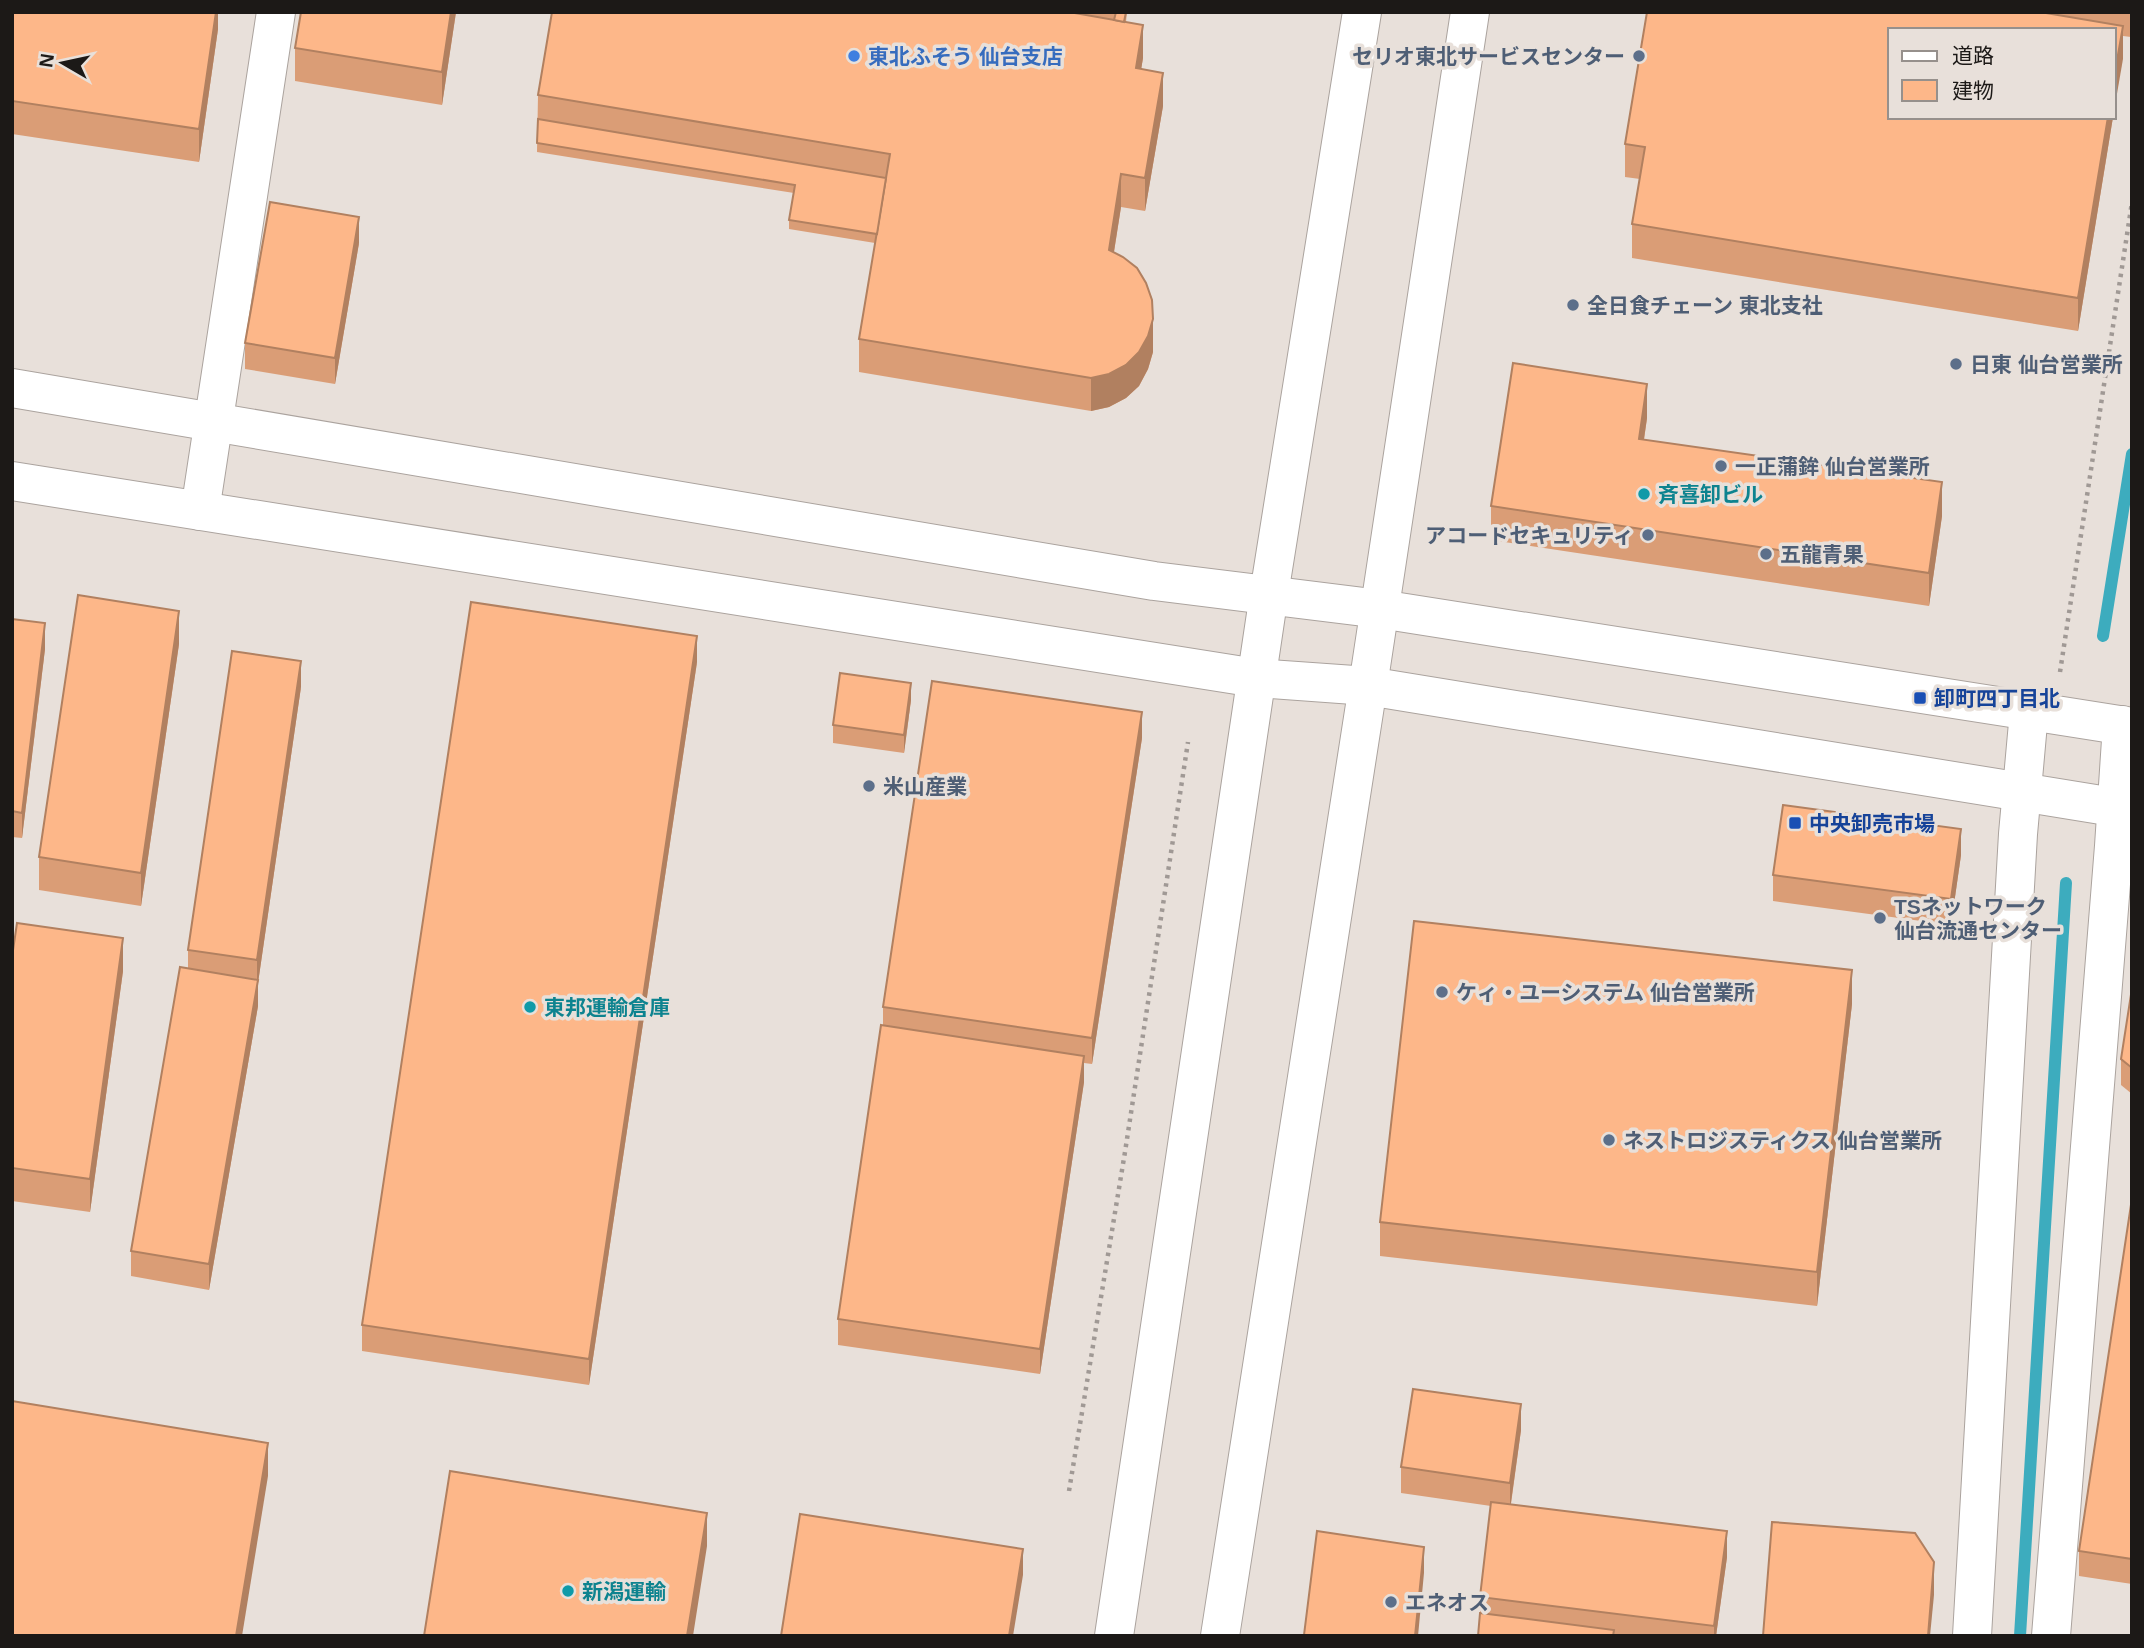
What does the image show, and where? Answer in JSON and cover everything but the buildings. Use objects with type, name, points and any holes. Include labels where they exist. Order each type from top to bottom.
[{"type":"street","points":[[201,511],[276,12]]},
{"type":"street","points":[[1114,1636],[1256,678],[1362,12]]},
{"type":"street","points":[[1220,1636],[1470,12]]},
{"type":"street","points":[[12,388],[1154,581],[1380,609],[2127,726],[2124,809],[2051,1636]]},
{"type":"street","points":[[12,481],[1256,678],[1368,686],[2124,809]]},
{"type":"street","points":[[1972,1636],[2021,794],[2029,712]]},
{"type":"path","points":[[2060,672],[2132,202]]},
{"type":"path","points":[[1069,1491],[1125,1152],[1188,742]]},
{"type":"waterway","points":[[2103,636],[2132,454]]},
{"type":"waterway","points":[[2020,1636],[2066,883]]},
{"type":"place","name":"東北ふそう 仙台支店","points":[[854,56]]},
{"type":"place","name":"セリオ東北サービスセンター","points":[[1639,56]]},
{"type":"place","name":"全日食チェーン 東北支社","points":[[1573,305]]},
{"type":"place","name":"日東 仙台営業所","points":[[1956,364]]},
{"type":"place","name":"一正蒲鉾 仙台営業所","points":[[1721,466]]},
{"type":"place","name":"斉喜卸ビル","points":[[1644,494]]},
{"type":"place","name":"アコードセキュリティ","points":[[1648,535]]},
{"type":"place","name":"五龍青果","points":[[1766,554]]},
{"type":"place","name":"卸町四丁目北","points":[[1920,698]]},
{"type":"place","name":"米山産業","points":[[869,786]]},
{"type":"place","name":"中央卸売市場","points":[[1795,823]]},
{"type":"place","name":"TSネットワーク 仙台流通センター","points":[[1880,918]]},
{"type":"place","name":"ケィ・ユーシステム 仙台営業所","points":[[1442,992]]},
{"type":"place","name":"東邦運輸倉庫","points":[[530,1007]]},
{"type":"place","name":"ネストロジスティクス 仙台営業所","points":[[1609,1140]]},
{"type":"place","name":"新潟運輸","points":[[568,1591]]},
{"type":"place","name":"エネオス","points":[[1391,1602]]}]
